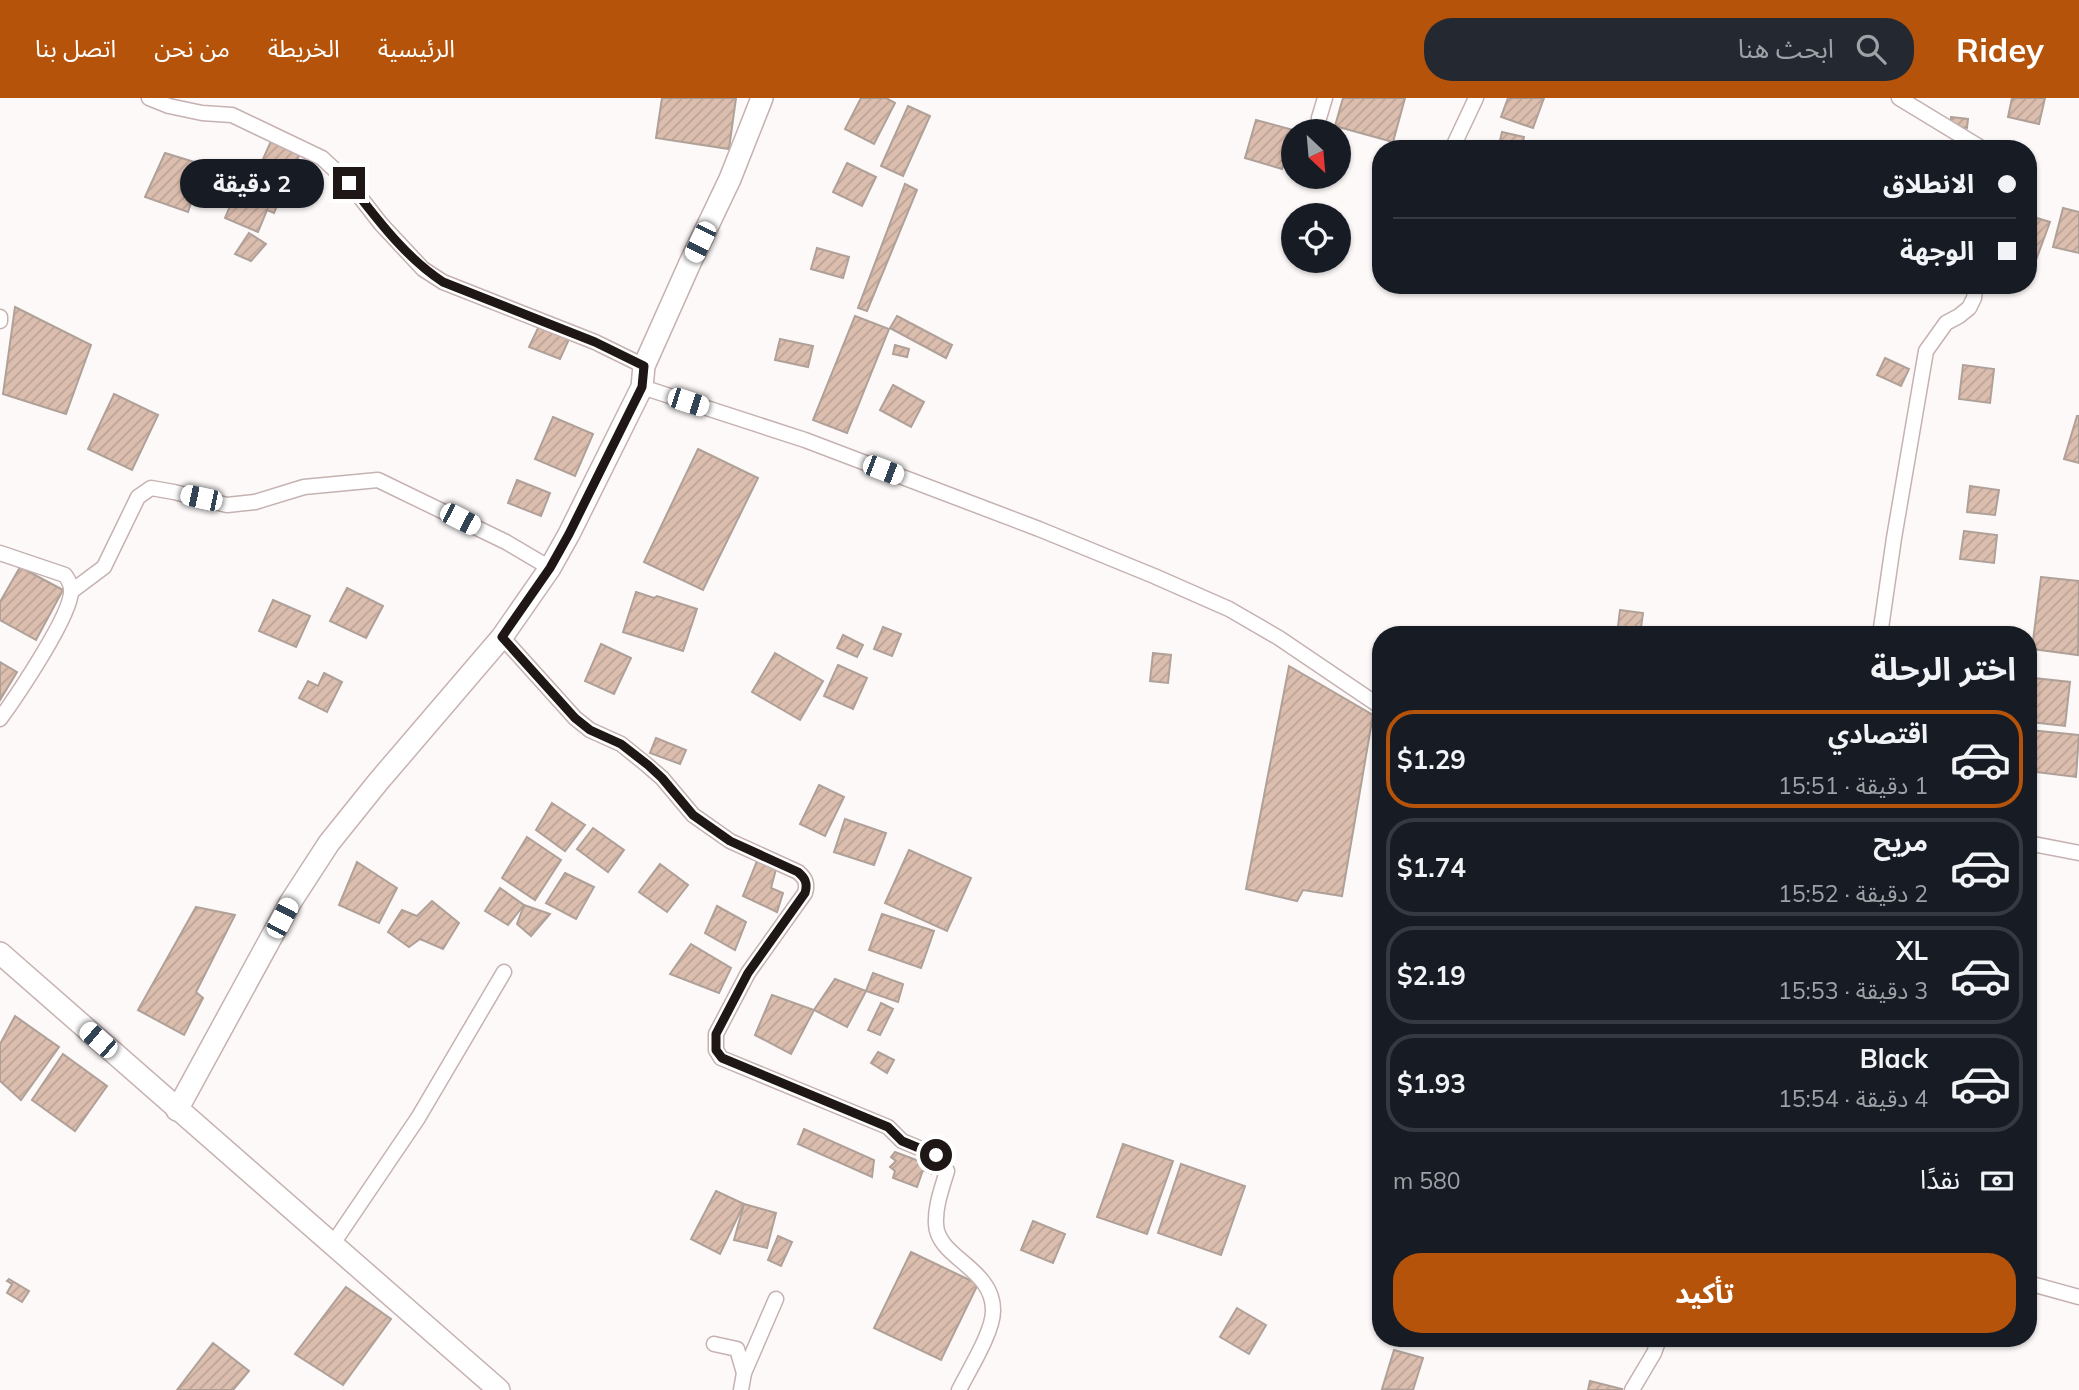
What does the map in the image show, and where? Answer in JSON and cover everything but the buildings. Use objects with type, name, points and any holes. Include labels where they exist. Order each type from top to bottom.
[{"type":"street","points":[[149,98],[169,106],[202,113],[232,115],[322,158],[349,183],[381,224],[423,269],[443,282],[595,342],[643,376],[1039,529],[1229,609],[1279,638],[1372,701]]},
{"type":"street","points":[[177,1110],[290,903],[329,843],[502,637],[550,568],[569,534],[643,376],[690,263],[730,179],[762,98]]},
{"type":"street","points":[[1319,118],[1325,98]]},
{"type":"street","points":[[1456,140],[1476,98]]},
{"type":"street","points":[[1899,98],[1968,140]]},
{"type":"street","points":[[1881,626],[1926,351],[1945,323],[1969,308],[1975,294]]},
{"type":"street","points":[[72,591],[104,567],[138,497],[151,488],[228,505],[255,502],[304,487],[378,480],[506,542],[550,568]]},
{"type":"street","points":[[0,553],[65,575],[72,591],[69,603],[49,642],[0,719]]},
{"type":"street","points":[[502,637],[575,718],[590,730],[621,744],[648,765],[693,815],[730,841],[798,872],[805,878],[805,893],[748,973],[727,1012],[716,1034],[716,1050],[722,1058],[888,1127],[902,1141],[936,1155],[947,1171],[937,1211],[936,1227],[943,1242],[985,1282],[992,1295],[994,1312],[990,1327],[959,1390]]},
{"type":"street","points":[[2037,845],[2079,853]]},
{"type":"street","points":[[0,953],[499,1390]]},
{"type":"street","points":[[332,1245],[418,1118],[504,972]]},
{"type":"street","points":[[2037,1285],[2079,1297]]},
{"type":"street","points":[[741,1390],[744,1373],[776,1299]]},
{"type":"street","points":[[713,1344],[737,1349],[744,1373]]},
{"type":"street","points":[[1632,1390],[1656,1347]]},
{"type":"route","points":[[349,183],[381,224],[423,269],[443,282],[595,342],[644,366],[642,387],[569,534],[550,568],[502,637],[575,718],[590,730],[621,744],[648,765],[693,815],[730,841],[798,872],[805,878],[805,893],[748,973],[716,1034],[716,1050],[722,1058],[888,1127],[902,1141],[936,1155]]}]
